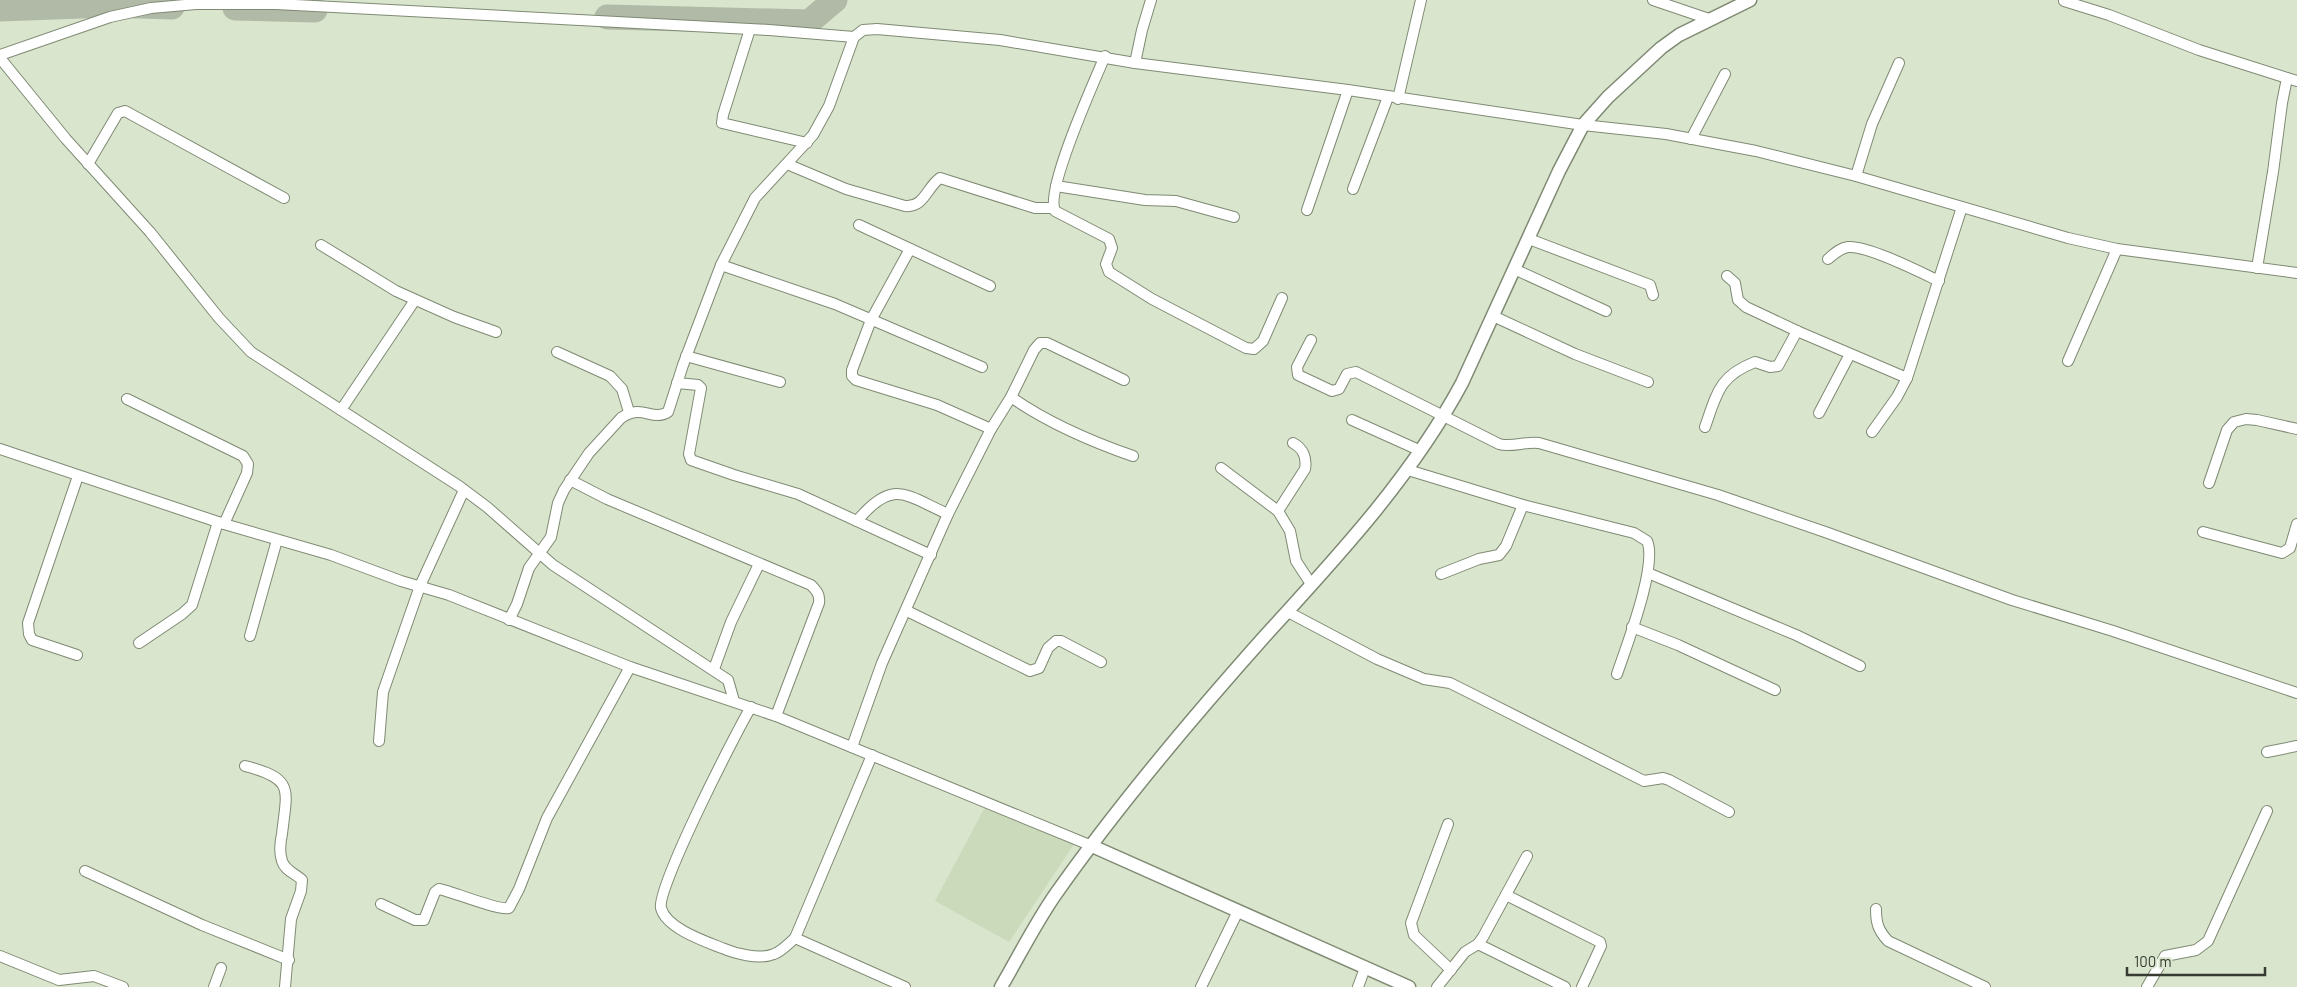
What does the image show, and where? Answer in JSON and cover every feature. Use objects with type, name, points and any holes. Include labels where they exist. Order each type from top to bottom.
[{"type":"street","points":[[1135,63],[1151,0]]},
{"type":"street","points":[[1353,189],[1393,98],[1420,0]]},
{"type":"street","points":[[1654,0],[1709,19]]},
{"type":"street","points":[[1001,987],[1047,908],[1155,765],[1288,612],[1408,470],[1421,451],[1443,417],[1529,239],[1558,171],[1583,125],[1608,97],[1654,54],[1679,35],[1750,0]]},
{"type":"street","points":[[2064,1],[2109,15],[2199,50],[2292,80],[2282,103],[2257,268]]},
{"type":"street","points":[[734,701],[728,680],[714,669],[653,633],[539,554],[515,530],[464,490],[273,367],[240,342],[150,232],[88,164],[0,56],[110,17],[151,8],[196,4],[276,4],[750,29],[854,37]]},
{"type":"street","points":[[750,29],[722,115],[722,124],[807,143]]},
{"type":"street","points":[[509,620],[517,604],[529,568],[551,537],[558,503],[570,480],[590,452],[621,418],[629,412],[636,410],[653,414],[665,414],[670,408],[686,356],[721,264],[755,198],[807,143],[829,106],[854,37],[863,30],[891,30],[1000,40],[1105,56],[1135,63],[1348,90],[1583,125],[1627,128],[1756,151],[1856,176],[2068,238],[2117,249],[2297,273]]},
{"type":"street","points":[[1105,56],[1064,158],[1056,186],[1054,208],[1058,213],[1109,239],[1112,248],[1106,264],[1110,272],[1152,299],[1246,348],[1254,349],[1262,341],[1282,298]]},
{"type":"street","points":[[1856,176],[1872,124],[1899,62]]},
{"type":"street","points":[[1691,139],[1726,74]]},
{"type":"street","points":[[1307,210],[1348,90]]},
{"type":"street","points":[[88,164],[118,113],[125,112],[284,198]]},
{"type":"street","points":[[787,164],[846,189],[911,207],[918,204],[940,178],[1035,208],[1054,208]]},
{"type":"street","points":[[1056,186],[1145,200],[1176,201],[1234,217]]},
{"type":"street","points":[[1872,432],[1897,397],[1907,378],[1962,207]]},
{"type":"street","points":[[859,226],[990,286]]},
{"type":"street","points":[[1529,239],[1650,285],[1653,295]]},
{"type":"street","points":[[321,245],[396,291],[496,332]]},
{"type":"street","points":[[1828,259],[1843,248],[1854,247],[1895,260],[1939,281]]},
{"type":"street","points":[[910,249],[871,320],[852,370],[852,376],[856,380],[937,405],[990,430]]},
{"type":"street","points":[[2068,361],[2117,249]]},
{"type":"street","points":[[721,264],[835,304],[982,367]]},
{"type":"street","points":[[1514,270],[1606,311]]},
{"type":"street","points":[[1727,276],[1735,283],[1738,300],[1741,303],[1797,331],[1907,378]]},
{"type":"street","points":[[341,410],[415,300]]},
{"type":"street","points":[[1493,316],[1575,354],[1648,382]]},
{"type":"street","points":[[1705,426],[1719,390],[1725,380],[1755,362],[1770,367],[1778,366],[1797,331]]},
{"type":"street","points":[[1311,340],[1296,371],[1300,376],[1336,392],[1347,374],[1356,372],[1443,417],[1505,446],[1528,442],[1539,444],[1718,495],[2012,600],[2113,631],[2297,693]]},
{"type":"street","points":[[852,747],[882,663],[907,611],[948,514],[990,430],[1011,397],[1034,350],[1040,343],[1047,343],[1063,349],[1124,380]]},
{"type":"street","points":[[557,352],[610,376],[622,389],[629,412]]},
{"type":"street","points":[[1819,413],[1850,354]]},
{"type":"street","points":[[686,356],[780,382]]},
{"type":"street","points":[[677,384],[698,385],[701,388],[689,454],[691,460],[798,494],[931,555]]},
{"type":"street","points":[[1011,397],[1035,414],[1133,456]]},
{"type":"street","points":[[127,399],[243,456],[248,464],[247,473],[221,523],[192,605],[140,643]]},
{"type":"street","points":[[2208,483],[2227,430],[2234,422],[2246,419],[2257,420],[2297,429]]},
{"type":"street","points":[[1352,420],[1421,451]]},
{"type":"street","points":[[1278,511],[1305,468],[1304,454],[1293,443]]},
{"type":"street","points":[[0,449],[221,523],[331,556],[450,595],[630,667],[687,688],[734,701],[776,716],[1092,846],[1409,987]]},
{"type":"street","points":[[1221,468],[1278,511],[1290,531],[1296,561],[1311,584]]},
{"type":"street","points":[[1408,470],[1523,505],[1642,536],[1650,546],[1648,574],[1617,674]]},
{"type":"street","points":[[77,655],[32,640],[29,634],[28,623],[78,476]]},
{"type":"street","points":[[570,480],[607,499],[811,585],[820,596],[820,603],[776,716]]},
{"type":"street","points":[[379,741],[383,692],[420,586],[464,490]]},
{"type":"street","points":[[858,521],[869,507],[882,497],[899,493],[948,514]]},
{"type":"street","points":[[1441,574],[1479,559],[1499,555],[1506,546],[1523,505]]},
{"type":"street","points":[[2203,532],[2282,553],[2290,548],[2297,524]]},
{"type":"street","points":[[250,636],[278,540]]},
{"type":"street","points":[[714,669],[731,622],[759,564]]},
{"type":"street","points":[[1648,574],[1796,635],[1860,666]]},
{"type":"street","points":[[907,611],[1030,671],[1039,668],[1048,648],[1056,641],[1061,641],[1100,662]]},
{"type":"street","points":[[1288,612],[1385,662],[1424,679],[1450,683],[1644,781],[1663,778],[1669,780],[1729,812]]},
{"type":"street","points":[[1632,628],[1678,645],[1774,690]]},
{"type":"street","points":[[381,904],[415,920],[424,920],[435,892],[439,889],[482,901],[499,909],[509,908],[519,889],[547,818],[630,667]]},
{"type":"street","points":[[751,707],[725,755],[674,865],[660,900],[661,908],[666,918],[680,929],[728,951],[764,957],[772,956],[780,952],[795,938],[872,755]]},
{"type":"street","points":[[2266,752],[2297,746]]},
{"type":"street","points":[[245,766],[275,776],[281,780],[287,791],[280,849],[282,862],[286,869],[302,880],[302,886],[292,919],[285,987]]},
{"type":"street","points":[[2147,987],[2165,956],[2196,950],[2208,941],[2267,811]]},
{"type":"street","points":[[1448,824],[1410,923],[1414,935],[1451,970]]},
{"type":"street","points":[[1438,987],[1470,947],[1478,944],[1527,856]]},
{"type":"street","points":[[85,871],[202,925],[289,960]]},
{"type":"street","points":[[1506,895],[1600,942],[1582,987]]},
{"type":"street","points":[[1876,909],[1876,924],[1880,933],[1888,941],[1899,948],[1985,987]]},
{"type":"street","points":[[1201,987],[1238,912]]},
{"type":"street","points":[[795,938],[905,987]]},
{"type":"street","points":[[1478,944],[1565,987]]},
{"type":"street","points":[[0,956],[59,980],[94,976],[123,987]]},
{"type":"street","points":[[214,987],[220,968]]},
{"type":"street","points":[[1358,987],[1365,968]]},
{"type":"shaded area","points":[[985,807],[1074,844],[1009,942],[935,901]]},
{"type":"taxiway","points":[[607,17],[809,22],[835,0]]},
{"type":"taxiway","points":[[0,9],[108,5],[172,7]]},
{"type":"taxiway","points":[[235,8],[315,10]]}]
